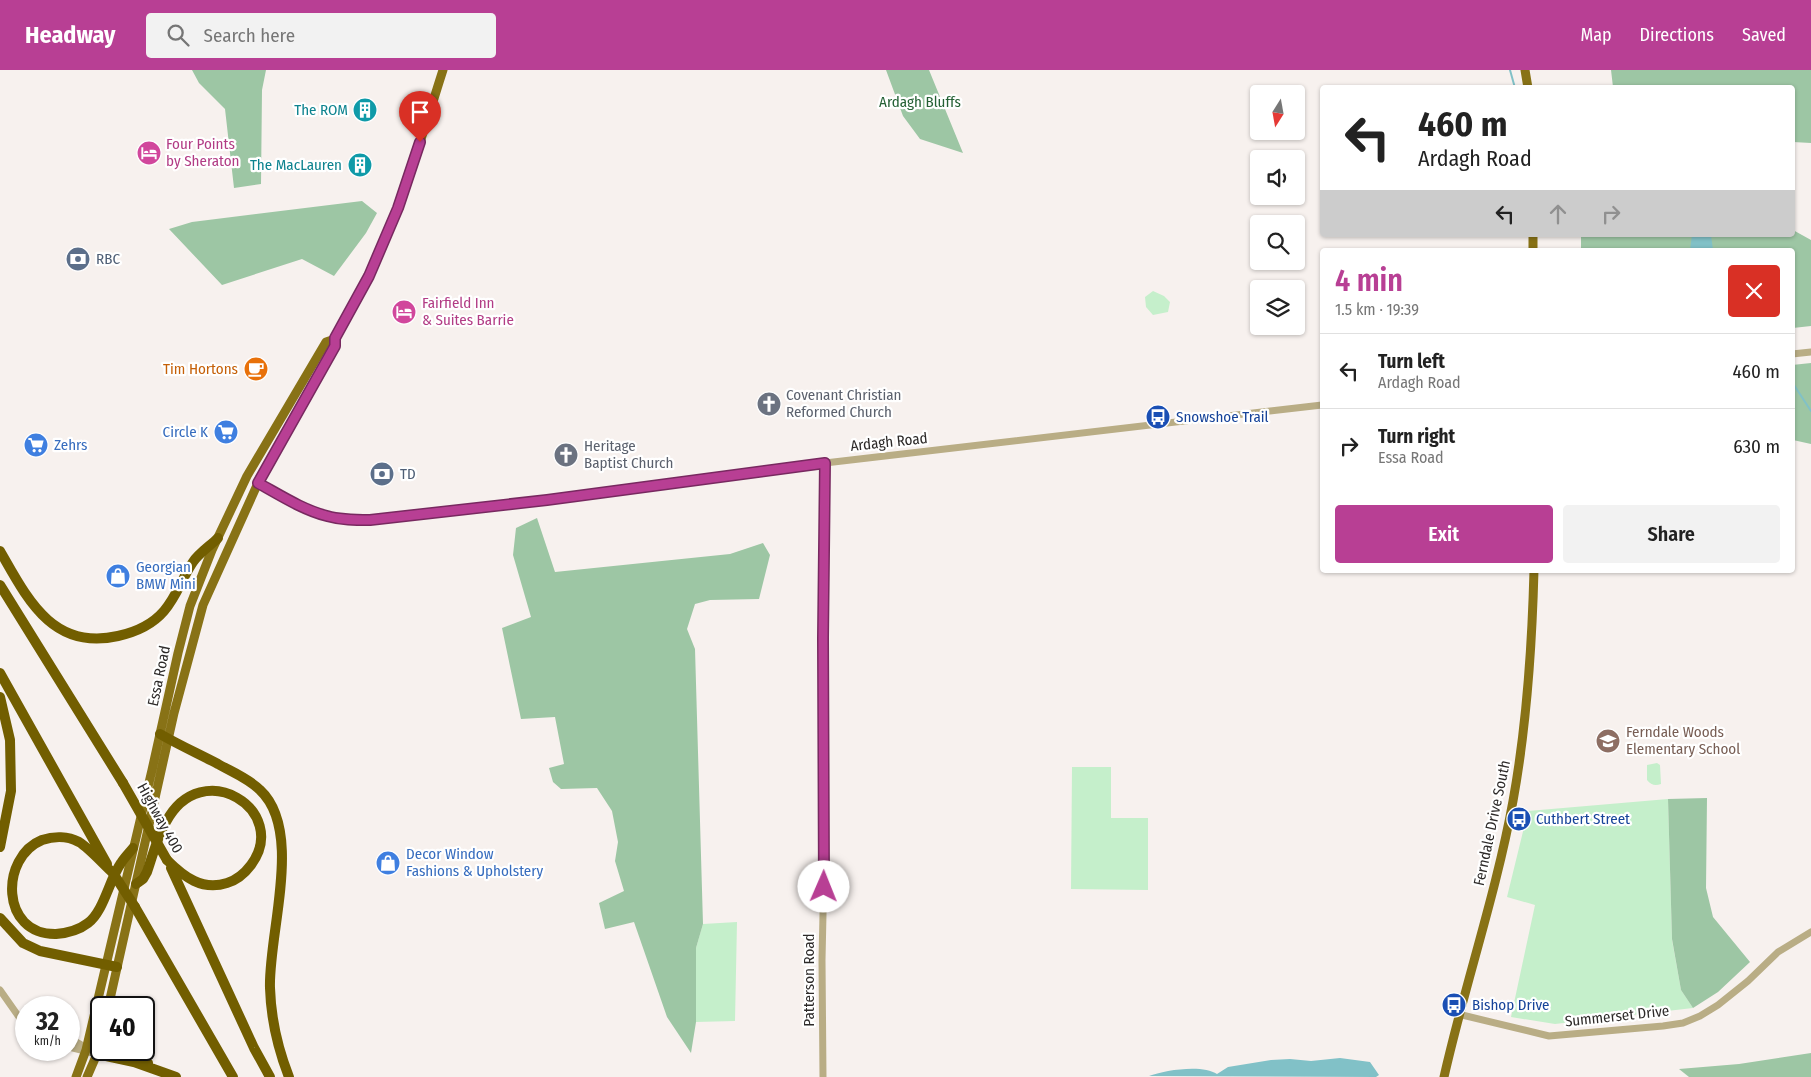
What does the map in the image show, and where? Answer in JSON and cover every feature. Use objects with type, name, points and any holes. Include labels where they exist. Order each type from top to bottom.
[{"type":"highway","points":[[0,551],[25,593],[39,612],[56,626],[72,634],[107,639],[144,628],[163,613],[193,562],[218,538]]},
{"type":"highway","name":"Highway 400","points":[[0,585],[123,783],[167,860],[254,1048],[270,1077]]},
{"type":"highway","points":[[0,673],[113,873],[135,907],[233,1077]]},
{"type":"highway","points":[[0,697],[10,740],[11,791],[0,847]]},
{"type":"highway","points":[[164,736],[248,780],[261,790],[271,802],[277,818],[282,838],[270,987],[275,1032],[289,1077]]},
{"type":"highway","points":[[136,884],[143,879],[147,872],[166,821],[178,804],[194,794],[210,790],[234,795],[246,804],[256,818],[260,831],[259,851],[246,872],[236,879],[214,886],[201,884],[190,880],[167,860]]},
{"type":"highway","points":[[113,873],[79,842],[61,837],[38,841],[23,852],[13,866],[8,879],[9,896],[13,910],[26,924],[47,934],[62,934],[74,931],[90,921],[100,906],[120,864],[133,848]]},
{"type":"highway","points":[[0,918],[23,943],[40,951],[117,967]]},
{"type":"highway","points":[[129,1061],[171,1075]]},
{"type":"highway","points":[[144,1061],[160,1067],[171,1075]]},
{"type":"main road","name":"Essa Road","points":[[76,1077],[86,1050],[133,848],[203,605],[258,483],[335,346],[335,338],[369,276],[398,208],[443,70]]},
{"type":"main road","points":[[1525,70],[1528,85]]},
{"type":"main road","name":"Essa Road","points":[[111,996],[136,884],[178,652],[190,606],[218,538],[251,469],[326,342],[335,338]]},
{"type":"main road","name":"Ferndale Drive South","points":[[1444,1077],[1458,1014],[1495,879],[1513,802],[1523,737],[1532,641],[1534,573]]},
{"type":"main road","points":[[87,1077],[94,1061]]},
{"type":"street","points":[[1795,354],[1811,352]]},
{"type":"street","name":"Ardagh Road","points":[[258,483],[308,510],[328,517],[348,520],[370,520],[547,500],[825,463],[1320,405]]},
{"type":"street","name":"Patterson Road","points":[[823,1077],[825,463]]},
{"type":"street","name":"Summerset Drive","points":[[1458,1014],[1549,1036],[1683,1023],[1700,1016],[1718,1005],[1748,981],[1778,952],[1811,932]]},
{"type":"street","points":[[0,990],[15,1011]]},
{"type":"street","points":[[80,1044],[86,1050]]},
{"type":"street","points":[[80,1049],[90,1051]]},
{"type":"green space","points":[[192,70],[266,70],[262,90],[261,184],[234,188],[225,109],[199,83]]},
{"type":"green space","name":"Ardagh Bluffs","points":[[886,70],[929,70],[963,153],[920,139],[903,116]]},
{"type":"green space","points":[[1611,70],[1811,70],[1811,143],[1795,142],[1795,85],[1613,85]]},
{"type":"green space","points":[[362,201],[377,213],[366,233],[334,276],[302,259],[222,285],[169,229],[192,222]]},
{"type":"green space","points":[[1795,231],[1811,240],[1811,326],[1795,328],[1795,248],[1581,248],[1581,237],[1795,237]]},
{"type":"green space","points":[[1153,291],[1164,296],[1170,302],[1168,312],[1153,315],[1146,307],[1145,297]]},
{"type":"green space","points":[[1811,363],[1811,444],[1795,440],[1795,365]]},
{"type":"green space","points":[[537,518],[555,572],[730,554],[763,543],[770,555],[759,599],[710,600],[695,604],[687,629],[695,649],[703,924],[696,948],[696,1022],[691,1053],[667,1017],[634,922],[605,929],[599,903],[624,891],[615,861],[618,842],[612,811],[597,788],[561,789],[553,782],[549,768],[564,764],[555,717],[521,719],[502,628],[531,617],[513,555],[516,528]]},
{"type":"green space","points":[[1657,763],[1660,765],[1661,784],[1655,785],[1647,780],[1647,765]]},
{"type":"green space","points":[[1072,767],[1111,767],[1111,818],[1148,818],[1148,890],[1071,889]]},
{"type":"green space","points":[[1707,798],[1706,888],[1713,917],[1750,962],[1718,992],[1693,1008],[1681,990],[1672,939],[1668,799]]},
{"type":"green space","points":[[1668,799],[1672,940],[1681,990],[1693,1008],[1555,1024],[1511,1017],[1535,905],[1507,897],[1528,811]]},
{"type":"green space","points":[[737,922],[735,1021],[696,1022],[696,948],[703,924]]},
{"type":"green space","points":[[1811,1053],[1811,1077],[1689,1077],[1679,1069],[1739,1064]]},
{"type":"water","points":[[1692,237],[1711,237],[1713,248],[1690,248]]},
{"type":"water","points":[[1340,1058],[1370,1062],[1379,1075],[1376,1077],[1149,1076],[1173,1070],[1193,1069],[1203,1069],[1217,1074],[1228,1067],[1271,1060],[1311,1061]]},
{"type":"waterway","points":[[1510,70],[1514,85]]},
{"type":"waterway","points":[[1795,387],[1811,411]]},
{"type":"place","name":"The ROM","points":[[365,110]]},
{"type":"place","name":"Four Points by Sheraton","points":[[149,153]]},
{"type":"place","name":"The MacLauren","points":[[360,165]]},
{"type":"place","name":"RBC","points":[[78,259]]},
{"type":"place","name":"Fairfield Inn & Suites Barrie","points":[[404,312]]},
{"type":"place","name":"Tim Hortons","points":[[256,369]]},
{"type":"place","name":"Covenant Christian Reformed Church","points":[[769,404]]},
{"type":"place","name":"Snowshoe Trail","points":[[1158,417]]},
{"type":"place","name":"Circle K","points":[[226,432]]},
{"type":"place","name":"Zehrs","points":[[36,445]]},
{"type":"place","name":"Heritage Baptist Church","points":[[566,455]]},
{"type":"place","name":"TD","points":[[382,474]]},
{"type":"place","name":"Georgian BMW Mini","points":[[118,576]]},
{"type":"place","name":"Ferndale Woods Elementary School","points":[[1608,741]]},
{"type":"place","name":"Cuthbert Street","points":[[1519,819]]},
{"type":"place","name":"Decor Window Fashions & Upholstery","points":[[388,863]]},
{"type":"place","name":"Bishop Drive","points":[[1454,1005]]},
{"type":"route","points":[[420,142],[398,208],[369,276],[335,338],[335,346],[258,483],[308,510],[328,517],[348,520],[370,520],[547,500],[825,463],[823,638],[824,887]]}]
